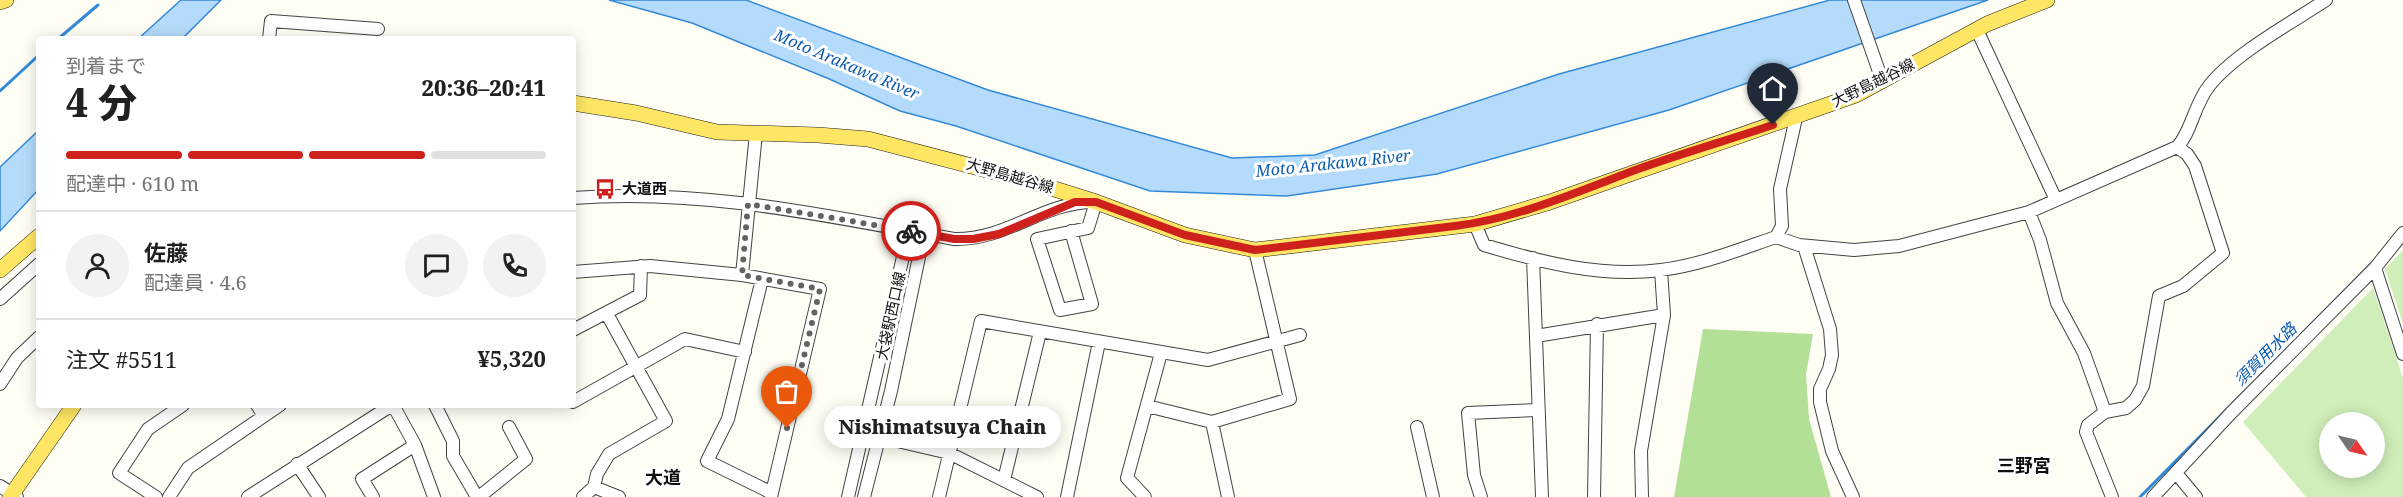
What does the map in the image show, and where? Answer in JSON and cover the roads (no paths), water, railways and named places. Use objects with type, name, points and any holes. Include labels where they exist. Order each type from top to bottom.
[{"type":"main road","points":[[0,2],[6,0]]},
{"type":"main road","name":"大野島越谷線","points":[[576,103],[636,113],[717,132],[868,139],[955,160],[1096,202],[1185,235],[1255,250],[1475,224],[1550,202],[1640,168],[1796,118],[1856,95],[1977,30],[2047,0]]},
{"type":"main road","points":[[0,270],[36,240]]},
{"type":"main road","points":[[10,493],[72,408]]},
{"type":"street","points":[[1854,0],[1882,80]]},
{"type":"street","points":[[1475,224],[1484,245],[1576,269],[1661,270],[1695,264],[1776,237],[1804,246],[1854,250],[1899,246],[2029,212],[2177,147],[2185,136],[2195,106],[2211,84],[2238,60],[2326,0]]},
{"type":"street","points":[[269,36],[271,21],[378,29]]},
{"type":"street","points":[[1977,30],[2056,200]]},
{"type":"street","points":[[1776,237],[1782,226],[1779,189],[1796,118]]},
{"type":"street","points":[[742,275],[756,133]]},
{"type":"street","points":[[2112,497],[2086,432],[2088,425],[2105,412],[2126,408],[2135,400],[2143,386],[2159,296],[2183,286],[2223,253],[2195,166],[2187,154],[2177,147]]},
{"type":"street","points":[[576,198],[634,196],[748,204],[973,239],[999,234],[1066,204],[1096,202],[1088,228],[1071,231],[1037,239],[1060,310],[1092,304],[1071,231]]},
{"type":"street","points":[[2029,212],[2040,240],[2057,303],[2084,353],[2105,412]]},
{"type":"street","name":"大袋駅西口線","points":[[864,497],[880,437],[919,257],[918,232]]},
{"type":"street","name":"大袋駅西口線","points":[[848,497],[905,249],[918,232]]},
{"type":"street","points":[[2153,497],[2375,268],[2403,233]]},
{"type":"street","points":[[1804,246],[1830,329],[1832,354],[1829,369],[1820,389],[1820,402],[1832,451],[1852,497]]},
{"type":"street","points":[[1146,406],[1212,422],[1290,399],[1255,250]]},
{"type":"street","points":[[1533,258],[1542,497]]},
{"type":"street","points":[[576,329],[640,295],[641,266]]},
{"type":"street","points":[[576,272],[641,266],[742,275],[820,289],[771,495],[707,461],[728,419],[762,279]]},
{"type":"street","points":[[0,299],[36,267]]},
{"type":"street","points":[[2375,268],[2403,354]]},
{"type":"street","points":[[1642,497],[1641,451],[1664,315],[1661,270]]},
{"type":"street","points":[[584,497],[594,487],[597,474],[609,454],[666,421],[607,314]]},
{"type":"street","points":[[1536,336],[1597,324],[1664,315]]},
{"type":"street","points":[[939,497],[981,321],[1208,360],[1300,335]]},
{"type":"street","points":[[1594,497],[1597,324]]},
{"type":"street","points":[[1004,480],[1040,332]]},
{"type":"street","points":[[576,400],[685,339],[745,352]]},
{"type":"street","points":[[0,384],[17,358],[36,340]]},
{"type":"street","points":[[1067,497],[1099,342]]},
{"type":"street","points":[[1145,497],[1127,477],[1161,353]]},
{"type":"street","points":[[156,497],[119,473],[148,429],[179,408]]},
{"type":"street","points":[[248,497],[387,408]]},
{"type":"street","points":[[394,408],[415,445],[434,497]]},
{"type":"street","points":[[436,408],[453,441],[453,456],[478,497],[526,459],[508,427]]},
{"type":"street","points":[[169,497],[188,468],[261,410]]},
{"type":"street","points":[[1481,497],[1474,475],[1468,413],[1538,410]]},
{"type":"street","points":[[1212,422],[1228,497]]},
{"type":"street","points":[[1417,427],[1433,497]]},
{"type":"street","points":[[880,437],[949,453],[1037,497]]},
{"type":"street","points":[[373,497],[362,479],[415,445]]},
{"type":"street","points":[[297,464],[320,497]]},
{"type":"street","points":[[2176,473],[2196,497]]},
{"type":"street","points":[[594,487],[619,497]]},
{"type":"water","points":[[181,0],[221,0],[185,36],[141,36]]},
{"type":"water","name":"Moto Arakawa River","points":[[609,0],[746,0],[988,90],[1232,158],[1315,155],[1559,74],[1830,0],[1988,0],[1669,110],[1437,174],[1287,196],[1150,191],[956,126],[900,111],[827,78],[692,23]]},
{"type":"water","points":[[36,133],[36,192],[0,231],[0,167]]},
{"type":"waterway","points":[[62,36],[98,5]]},
{"type":"waterway","points":[[0,91],[36,58]]},
{"type":"waterway","name":"須賀用水路","points":[[2140,497],[2374,261]]},
{"type":"place","name":"大道西","points":[[605,189]]},
{"type":"place","name":"Nishimatsuya Chain","points":[[787,428]]},
{"type":"district","name":"三野宮","points":[[2024,466]]},
{"type":"district","name":"大道","points":[[663,478]]}]
